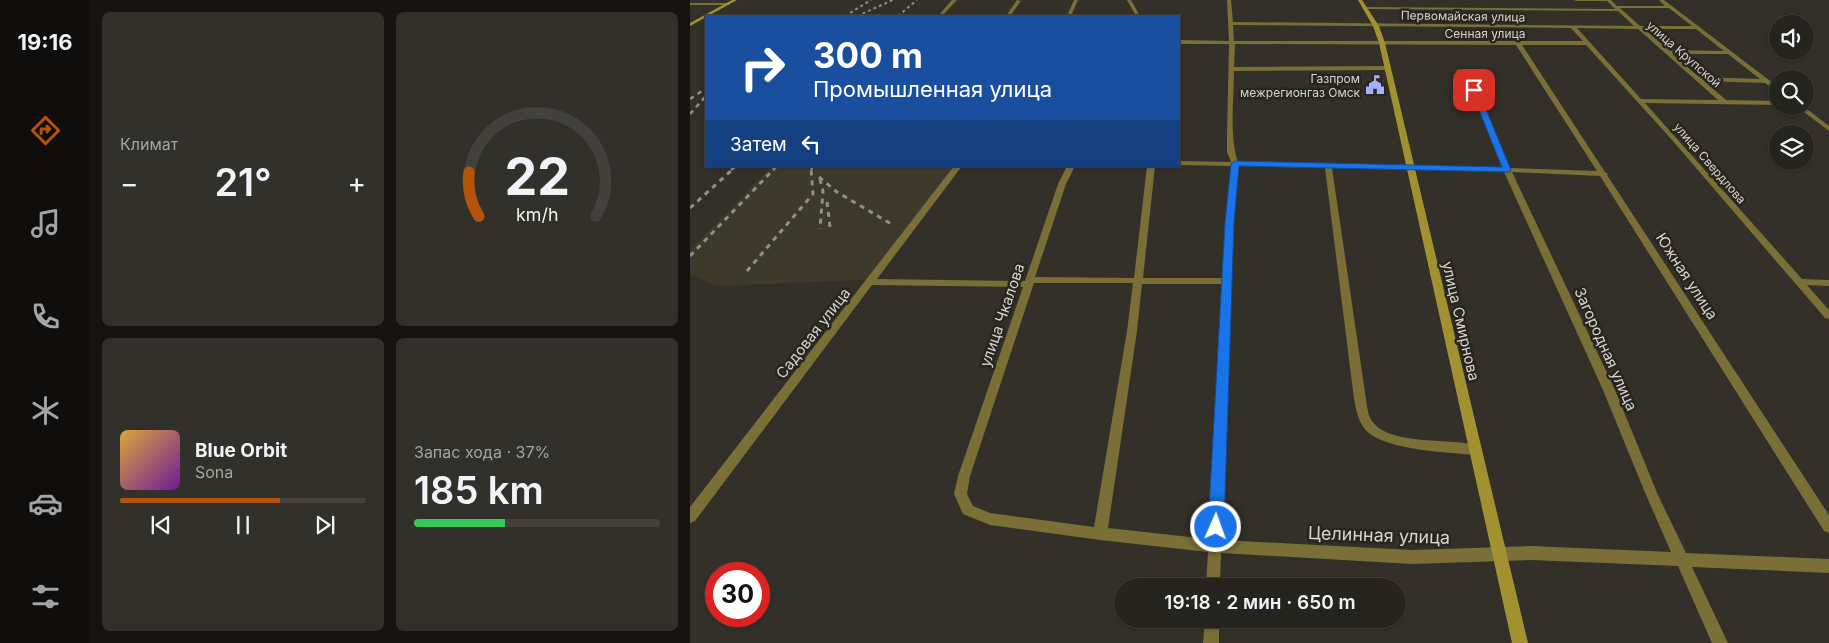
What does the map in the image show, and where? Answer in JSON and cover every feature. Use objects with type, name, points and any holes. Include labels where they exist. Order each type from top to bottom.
[{"type":"street","points":[[708,15],[735,0]]},
{"type":"street","points":[[941,15],[955,0]]},
{"type":"street","points":[[1069,15],[1076,0]]},
{"type":"street","points":[[1130,0],[1138,15]]},
{"type":"street","points":[[1213,578],[1227,282],[1235,164],[1231,152],[1230,136],[1232,43],[1229,0]]},
{"type":"street","points":[[1576,0],[1609,0]]},
{"type":"street","name":"улица Крупской","points":[[1609,0],[1724,102]]},
{"type":"street","points":[[1661,0],[1727,53],[1769,84]]},
{"type":"street","points":[[1009,15],[1019,1]]},
{"type":"street","points":[[690,4],[728,4]]},
{"type":"street","name":"улица Смирнова","points":[[1363,4],[1669,7]]},
{"type":"street","name":"улица Смирнова","points":[[1363,4],[1376,26],[1382,43],[1520,643]]},
{"type":"street","points":[[690,25],[705,17]]},
{"type":"street","name":"Первомайская улица","points":[[1230,22],[1376,26],[1695,28]]},
{"type":"street","name":"улица Свердлова","points":[[1573,27],[1829,316]]},
{"type":"street","name":"Сенная улица","points":[[1180,42],[1587,43]]},
{"type":"street","name":"Южная улица","points":[[1518,42],[1829,527]]},
{"type":"street","points":[[1667,52],[1727,53]]},
{"type":"street","points":[[1232,69],[1388,68]]},
{"type":"street","name":"Загородная улица","points":[[1459,71],[1469,80],[1474,90],[1507,170],[1609,390],[1652,495],[1720,643]]},
{"type":"street","points":[[1698,79],[1764,80]]},
{"type":"street","points":[[1640,101],[1769,103]]},
{"type":"street","points":[[1811,115],[1829,128]]},
{"type":"street","points":[[1180,163],[1410,167],[1604,174]]},
{"type":"street","points":[[1328,165],[1360,399],[1363,414],[1368,425],[1377,434],[1394,440],[1476,450]]},
{"type":"street","name":"Садовая улица","points":[[690,517],[957,167]]},
{"type":"street","name":"улица Чкалова","points":[[964,476],[1062,184],[1070,167]]},
{"type":"street","points":[[1100,534],[1132,331],[1151,167]]},
{"type":"street","points":[[871,282],[1227,282]]},
{"type":"street","points":[[1800,282],[1829,283]]},
{"type":"street","name":"Целинная улица","points":[[964,476],[960,494],[968,510],[990,519],[1100,534],[1215,546],[1412,557],[1531,553],[1829,566]]},
{"type":"street","points":[[1211,643],[1212,628]]},
{"type":"shaded area","points":[[771,167],[953,167],[871,277],[864,280],[715,285],[690,275],[690,250]]},
{"type":"railway","points":[[847,15],[871,0]]},
{"type":"railway","points":[[859,15],[893,0]]},
{"type":"railway","points":[[899,15],[917,0]]},
{"type":"railway","points":[[690,99],[702,91]]},
{"type":"railway","points":[[690,114],[705,97]]},
{"type":"railway","points":[[731,170],[735,167]]},
{"type":"railway","points":[[690,208],[733,169]]},
{"type":"railway","points":[[690,256],[774,169]]},
{"type":"railway","points":[[747,271],[813,194],[811,169]]},
{"type":"railway","points":[[819,177],[837,192],[893,225]]},
{"type":"railway","points":[[820,179],[823,191],[820,229]]},
{"type":"railway","points":[[827,202],[830,227]]},
{"type":"place","name":"Газпром межрегионгаз Омск","points":[[1375,85]]},
{"type":"route","points":[[1216,527],[1230,223],[1235,164],[1507,170],[1474,90]]}]
